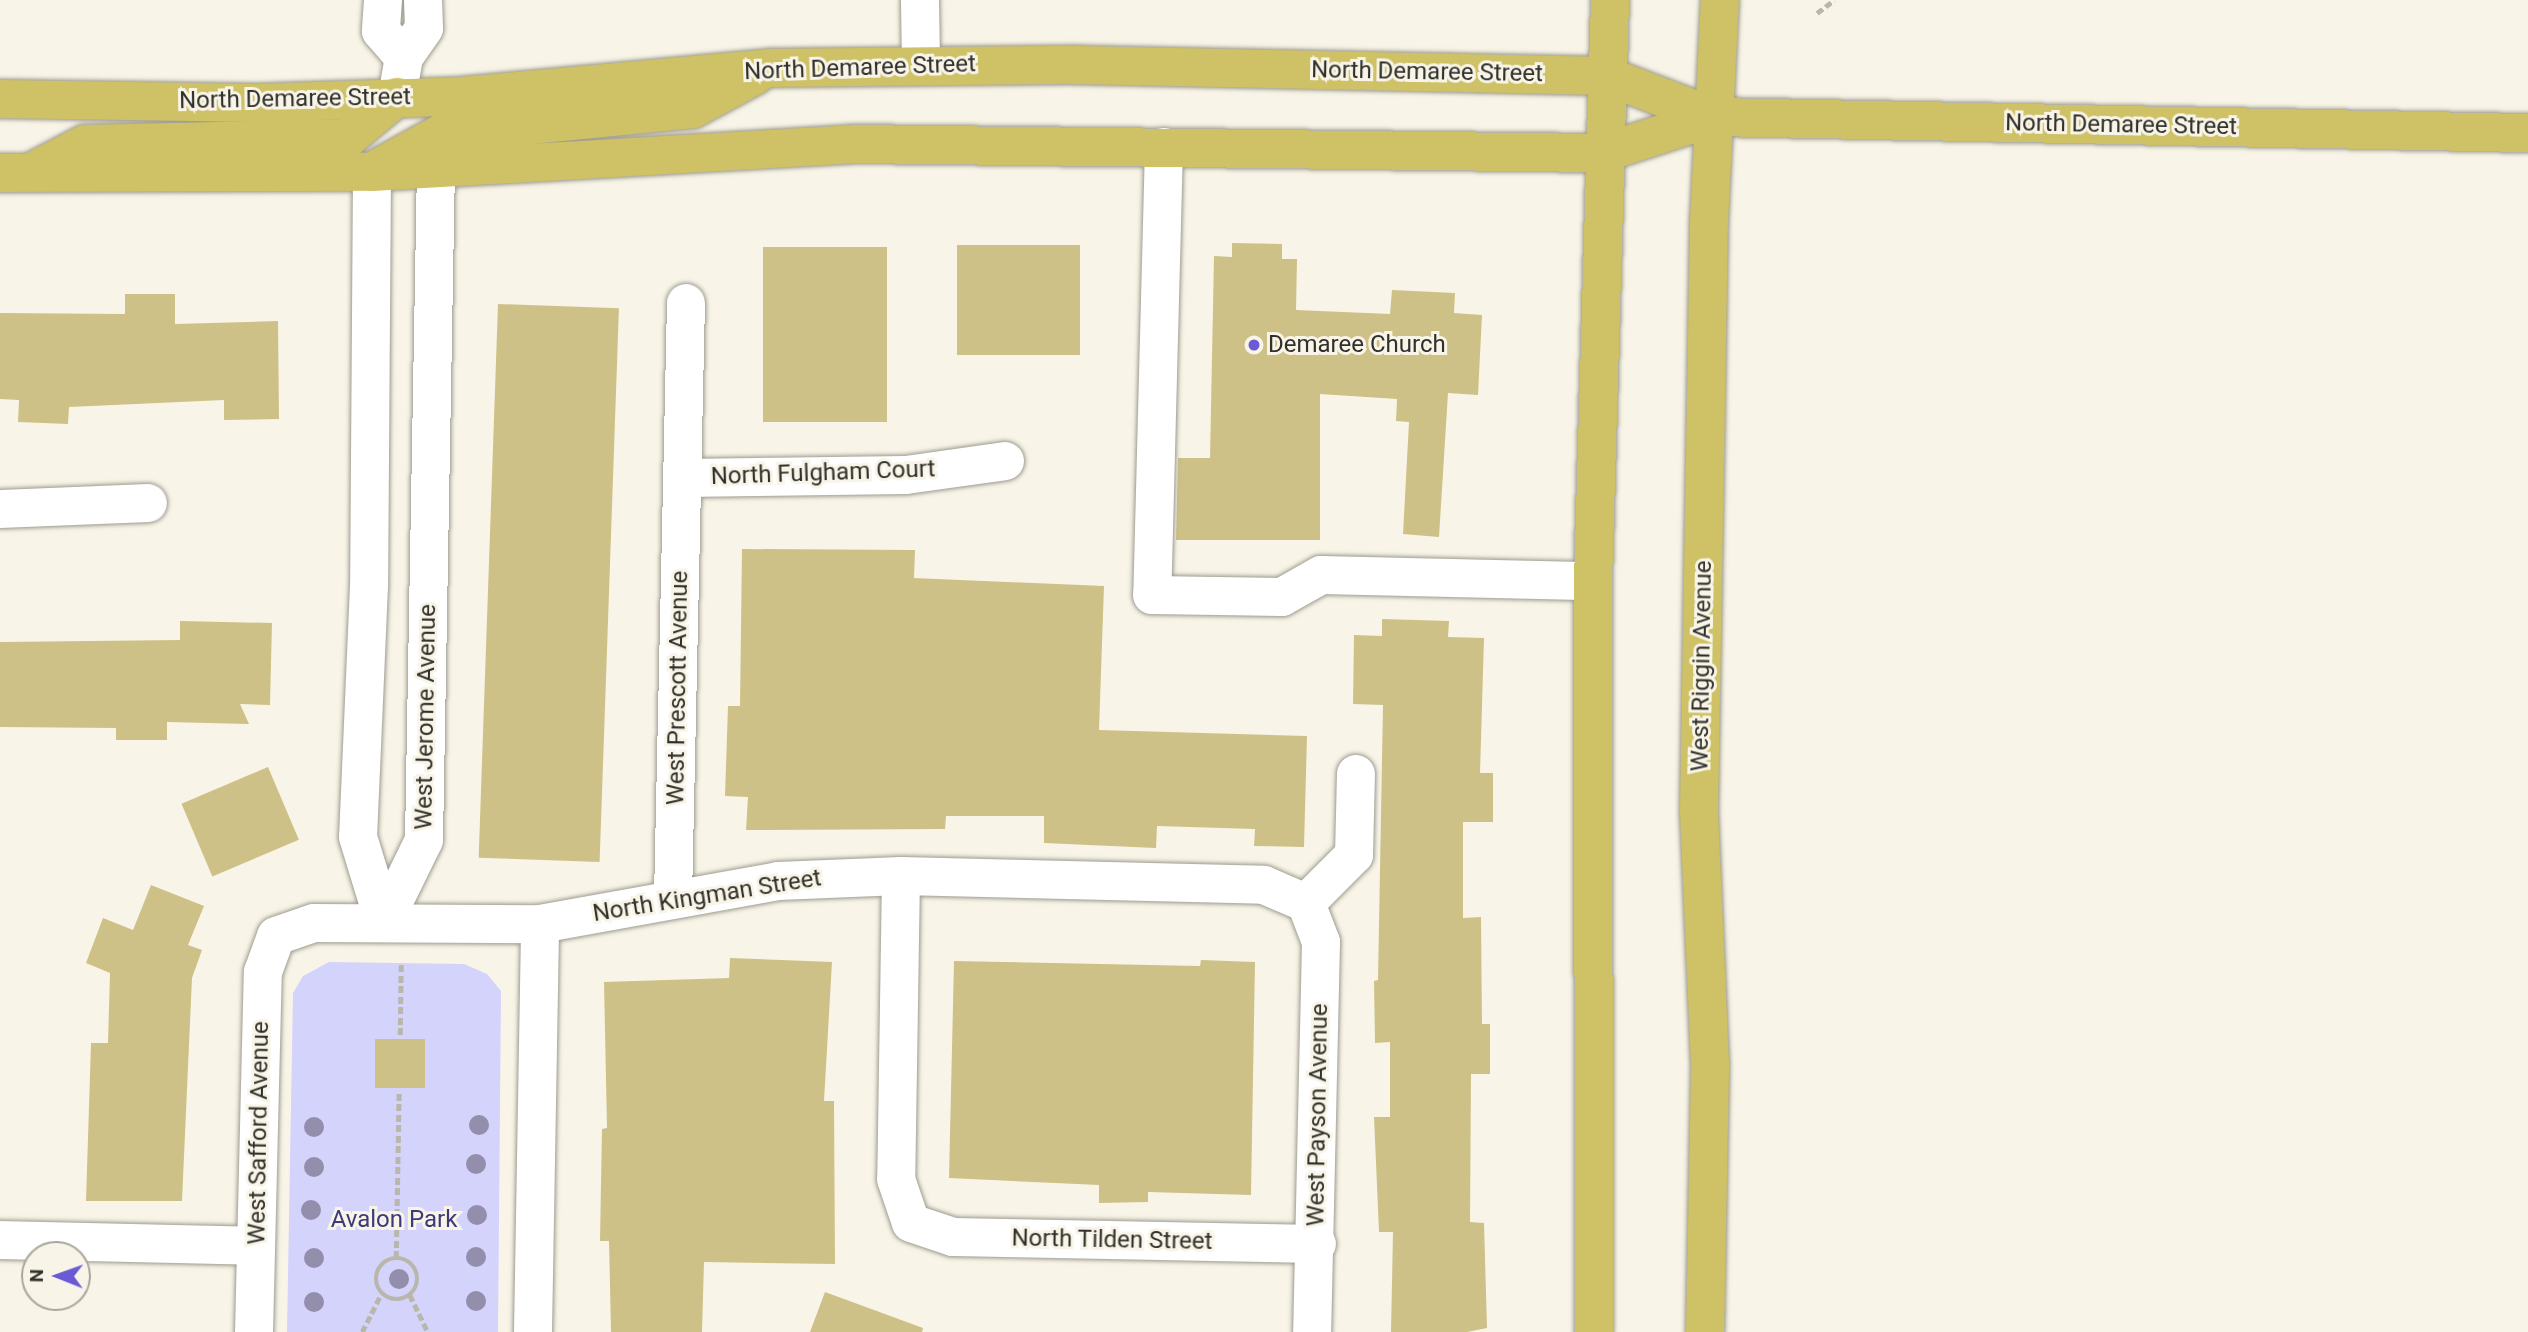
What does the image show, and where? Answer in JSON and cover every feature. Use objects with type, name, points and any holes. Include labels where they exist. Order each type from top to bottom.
[{"type":"main road","points":[[1594,1332],[1593,581],[1603,153],[1610,0]]},
{"type":"main road","name":"West Riggin Avenue","points":[[1706,1332],[1710,1065],[1699,811],[1714,117],[1720,0]]},
{"type":"main road","name":"North Demaree Street","points":[[0,99],[257,103],[397,97],[770,68],[921,65],[1606,76],[1714,117]]},
{"type":"main road","points":[[372,172],[440,134],[693,109],[770,68]]},
{"type":"main road","points":[[15,173],[85,144],[348,138],[397,97]]},
{"type":"main road","name":"North Demaree Street","points":[[15,173],[372,172],[839,144],[1603,153],[1714,117],[2528,133]]},
{"type":"street","points":[[383,0],[381,31],[404,57]]},
{"type":"street","points":[[397,97],[404,57],[424,28],[424,0]]},
{"type":"street","points":[[920,0],[921,65]]},
{"type":"street","points":[[1164,147],[1152,595],[1282,597],[1321,575],[1593,581]]},
{"type":"street","name":"West Jerome Avenue","points":[[384,922],[424,841],[436,169]]},
{"type":"street","points":[[372,172],[366,626],[358,837],[384,922]]},
{"type":"street","name":"West Prescott Avenue","points":[[673,898],[686,303]]},
{"type":"street","name":"North Fulgham Court","points":[[683,478],[906,475],[1005,461]]},
{"type":"street","points":[[0,509],[148,503]]},
{"type":"street","points":[[366,626],[428,626]]},
{"type":"street","points":[[1306,903],[1354,855],[1356,774]]},
{"type":"street","name":"North Kingman Street","points":[[276,936],[314,923],[540,924],[778,881],[901,876],[1264,885],[1306,903]]},
{"type":"street","name":"North Tilden Street","points":[[901,876],[896,1179],[911,1223],[953,1237],[1317,1244]]},
{"type":"street","name":"West Payson Avenue","points":[[1306,903],[1321,942],[1317,1244],[1312,1332]]},
{"type":"street","points":[[533,1332],[540,924]]},
{"type":"street","name":"West Safford Avenue","points":[[254,1332],[263,972],[276,936]]},
{"type":"street","points":[[0,1240],[256,1246]]},
{"type":"path","points":[[1817,13],[1834,0]]},
{"type":"path","points":[[400,1035],[401,978]]},
{"type":"path","points":[[396,1258],[399,1091]]},
{"type":"path","points":[[362,1332],[381,1294],[378,1269],[396,1258]]},
{"type":"path","points":[[396,1258],[417,1274],[410,1296],[428,1332]]},
{"type":"path","points":[[381,1294],[393,1301],[410,1296]]},
{"type":"green space","name":"Avalon Park","points":[[329,962],[464,964],[487,974],[501,991],[498,1332],[287,1332],[293,993],[303,976]]},
{"type":"building","points":[[1232,243],[1282,244],[1282,259],[1297,259],[1296,310],[1390,314],[1392,290],[1455,293],[1454,313],[1482,315],[1478,395],[1448,393],[1439,537],[1403,534],[1409,422],[1396,421],[1397,399],[1320,394],[1320,540],[1176,540],[1178,458],[1210,458],[1214,256],[1232,257]]},
{"type":"building","points":[[957,245],[1080,245],[1080,355],[957,355]]},
{"type":"building","points":[[763,247],[887,247],[887,422],[763,422]]},
{"type":"building","points":[[125,294],[175,294],[175,324],[278,321],[279,419],[224,420],[224,400],[69,407],[68,424],[18,422],[19,400],[0,399],[0,313],[125,314]]},
{"type":"building","points":[[498,304],[619,308],[600,862],[479,858]]},
{"type":"building","points":[[742,549],[915,550],[914,578],[1104,586],[1099,730],[1307,736],[1304,847],[1254,846],[1255,829],[1157,826],[1156,848],[1044,843],[1044,816],[946,816],[945,829],[746,830],[748,797],[725,796],[728,706],[740,706]]},
{"type":"building","points":[[1382,619],[1449,621],[1448,637],[1484,638],[1480,773],[1493,773],[1493,822],[1463,822],[1463,918],[1481,917],[1482,1024],[1490,1024],[1490,1074],[1471,1074],[1470,1222],[1484,1223],[1487,1328],[1467,1332],[1391,1332],[1393,1232],[1379,1232],[1374,1117],[1390,1117],[1390,1042],[1375,1043],[1374,981],[1378,980],[1383,705],[1353,704],[1354,635],[1382,636]]},
{"type":"building","points":[[180,621],[272,623],[270,705],[240,704],[249,724],[167,722],[167,740],[116,740],[116,728],[0,727],[0,642],[180,640]]},
{"type":"building","points":[[268,767],[299,840],[212,876],[181,804]]},
{"type":"building","points":[[151,885],[204,906],[188,945],[202,950],[192,978],[182,1201],[86,1201],[91,1043],[108,1043],[110,973],[86,963],[103,918],[133,930]]},
{"type":"building","points":[[730,958],[832,962],[824,1101],[834,1101],[835,1264],[704,1262],[702,1332],[611,1332],[609,1241],[600,1241],[602,1129],[607,1128],[604,982],[729,978]]},
{"type":"building","points":[[1201,960],[1255,962],[1251,1195],[1148,1192],[1148,1202],[1099,1203],[1099,1185],[949,1178],[954,961],[1200,966]]},
{"type":"building","points":[[375,1039],[425,1039],[425,1088],[375,1088]]},
{"type":"building","points":[[825,1292],[923,1328],[922,1332],[810,1332]]},
{"type":"place","name":"Demaree Church","points":[[1254,345]]}]
